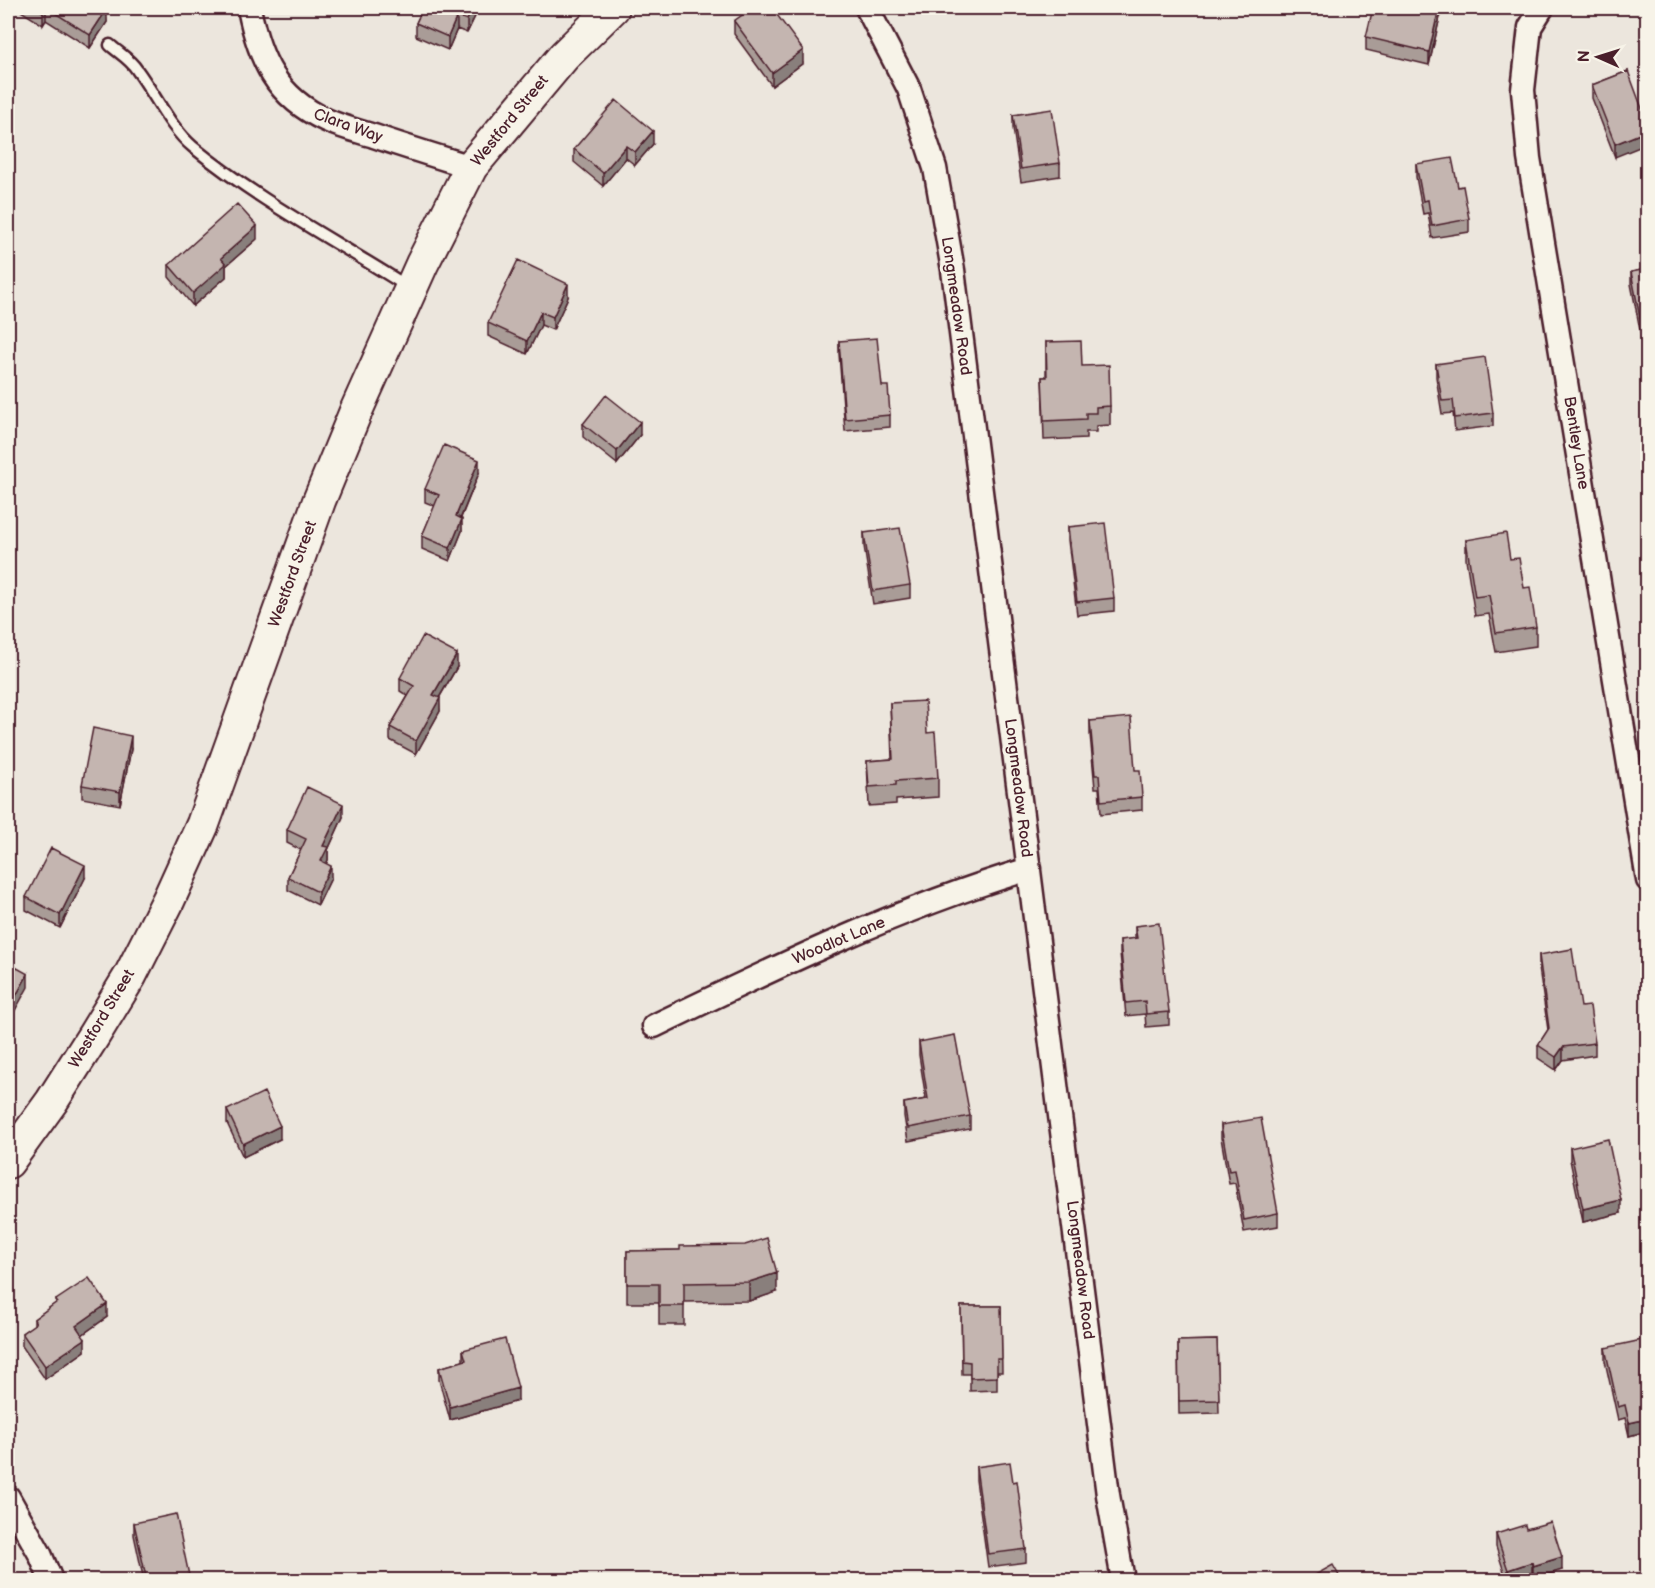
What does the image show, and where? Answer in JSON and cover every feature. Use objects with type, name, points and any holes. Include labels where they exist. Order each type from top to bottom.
[{"type":"main road","name":"Westford Street","points":[[8,1162],[52,1101],[94,1035],[130,976],[168,901],[203,824],[319,501],[356,411],[410,289],[471,167],[564,56],[613,8]]},
{"type":"street","name":"Clara Way","points":[[249,8],[255,37],[266,65],[280,87],[300,106],[327,121],[471,167]]},
{"type":"street","name":"Longmeadow Road","points":[[867,8],[909,89],[934,168],[952,270],[1108,1495],[1123,1581]]},
{"type":"street","name":"Bentley Lane","points":[[1542,8],[1530,27],[1523,90],[1529,158],[1647,880]]},
{"type":"street","name":"Woodlot Lane","points":[[654,1026],[827,945],[977,884],[1029,869]]},
{"type":"street","points":[[8,1497],[40,1554],[51,1581]]},
{"type":"lane","points":[[110,45],[136,67],[167,116],[191,146],[273,206],[345,247],[410,289]]},
{"type":"building","points":[[47,8],[105,8],[107,9],[90,35]]},
{"type":"building","points":[[423,8],[473,8],[467,20],[457,16],[448,37],[416,23]]},
{"type":"building","points":[[752,8],[772,8],[803,50],[772,73],[734,21]]},
{"type":"building","points":[[1373,8],[1400,11],[1401,8],[1439,8],[1429,52],[1366,37]]},
{"type":"building","points":[[1628,71],[1647,122],[1647,131],[1615,144],[1592,85]]},
{"type":"building","points":[[616,100],[653,131],[635,152],[626,146],[603,173],[574,149]]},
{"type":"building","points":[[1052,109],[1060,163],[1021,169],[1013,115]]},
{"type":"building","points":[[1452,158],[1458,187],[1463,186],[1469,219],[1432,226],[1428,200],[1423,201],[1416,164]]},
{"type":"building","points":[[237,204],[257,226],[221,258],[226,264],[193,293],[169,265]]},
{"type":"building","points":[[518,260],[568,284],[553,317],[541,312],[527,341],[488,323]]},
{"type":"building","points":[[1647,269],[1647,331],[1643,332],[1631,272]]},
{"type":"building","points":[[877,338],[882,386],[888,386],[890,415],[845,419],[839,341]]},
{"type":"building","points":[[1081,341],[1082,366],[1109,365],[1110,406],[1096,407],[1096,413],[1086,413],[1086,419],[1044,421],[1042,377],[1047,377],[1046,342]]},
{"type":"building","points":[[1485,357],[1493,413],[1455,418],[1453,400],[1442,401],[1436,364]]},
{"type":"building","points":[[606,395],[640,422],[617,451],[583,424]]},
{"type":"building","points":[[444,445],[479,460],[456,516],[462,519],[450,548],[422,536],[439,495],[425,489]]},
{"type":"building","points":[[1105,523],[1114,598],[1077,602],[1068,527]]},
{"type":"building","points":[[900,528],[910,585],[873,591],[864,533]]},
{"type":"building","points":[[1506,533],[1510,559],[1519,558],[1524,588],[1530,587],[1536,627],[1496,633],[1489,595],[1475,597],[1466,540]]},
{"type":"building","points":[[423,636],[457,654],[433,695],[440,698],[416,741],[390,727],[414,686],[400,678]]},
{"type":"building","points":[[925,701],[927,733],[935,732],[938,778],[896,781],[896,785],[869,787],[867,761],[893,759],[890,703]]},
{"type":"building","points":[[1131,717],[1135,770],[1140,770],[1142,797],[1101,801],[1099,775],[1095,775],[1090,721]]},
{"type":"building","points":[[93,728],[131,736],[120,792],[82,785]]},
{"type":"building","points":[[307,787],[343,804],[323,846],[328,847],[321,861],[331,866],[318,892],[288,877],[306,839],[287,830]]},
{"type":"building","points":[[51,848],[85,865],[60,915],[26,897]]},
{"type":"building","points":[[1159,923],[1169,1012],[1146,1014],[1145,1001],[1126,1003],[1120,940],[1137,938],[1135,926]]},
{"type":"building","points":[[1572,949],[1581,1007],[1590,1006],[1595,1043],[1563,1047],[1556,1057],[1538,1045],[1549,1028],[1539,955]]},
{"type":"building","points":[[8,963],[28,974],[8,1010]]},
{"type":"building","points":[[955,1035],[970,1116],[908,1128],[904,1103],[928,1099],[919,1042]]},
{"type":"building","points":[[264,1092],[280,1126],[243,1144],[227,1110]]},
{"type":"building","points":[[1261,1118],[1278,1213],[1244,1220],[1235,1170],[1229,1171],[1221,1125]]},
{"type":"building","points":[[1608,1139],[1621,1200],[1583,1209],[1570,1148]]},
{"type":"building","points":[[767,1238],[777,1273],[749,1282],[684,1283],[684,1306],[659,1306],[659,1284],[627,1284],[627,1251],[680,1250],[680,1246],[745,1245]]},
{"type":"building","points":[[89,1278],[107,1304],[76,1326],[85,1339],[45,1366],[22,1333],[36,1323],[34,1319],[57,1302],[56,1300]]},
{"type":"building","points":[[961,1306],[1001,1306],[1002,1359],[997,1359],[997,1377],[970,1378],[970,1362],[962,1361]]},
{"type":"building","points":[[505,1339],[518,1388],[450,1407],[439,1368],[466,1360],[463,1350]]},
{"type":"building","points":[[1217,1340],[1219,1400],[1179,1401],[1178,1341]]},
{"type":"building","points":[[1642,1340],[1647,1365],[1647,1419],[1629,1423],[1625,1405],[1618,1407],[1605,1348]]},
{"type":"building","points":[[1010,1462],[1013,1482],[1017,1481],[1026,1549],[988,1554],[976,1467]]},
{"type":"building","points":[[176,1514],[190,1580],[147,1581],[134,1523]]},
{"type":"building","points":[[1551,1522],[1562,1557],[1533,1566],[1532,1562],[1508,1570],[1496,1534],[1525,1525],[1526,1529]]},
{"type":"building","points":[[1333,1565],[1342,1581],[1309,1581],[1308,1579]]}]
